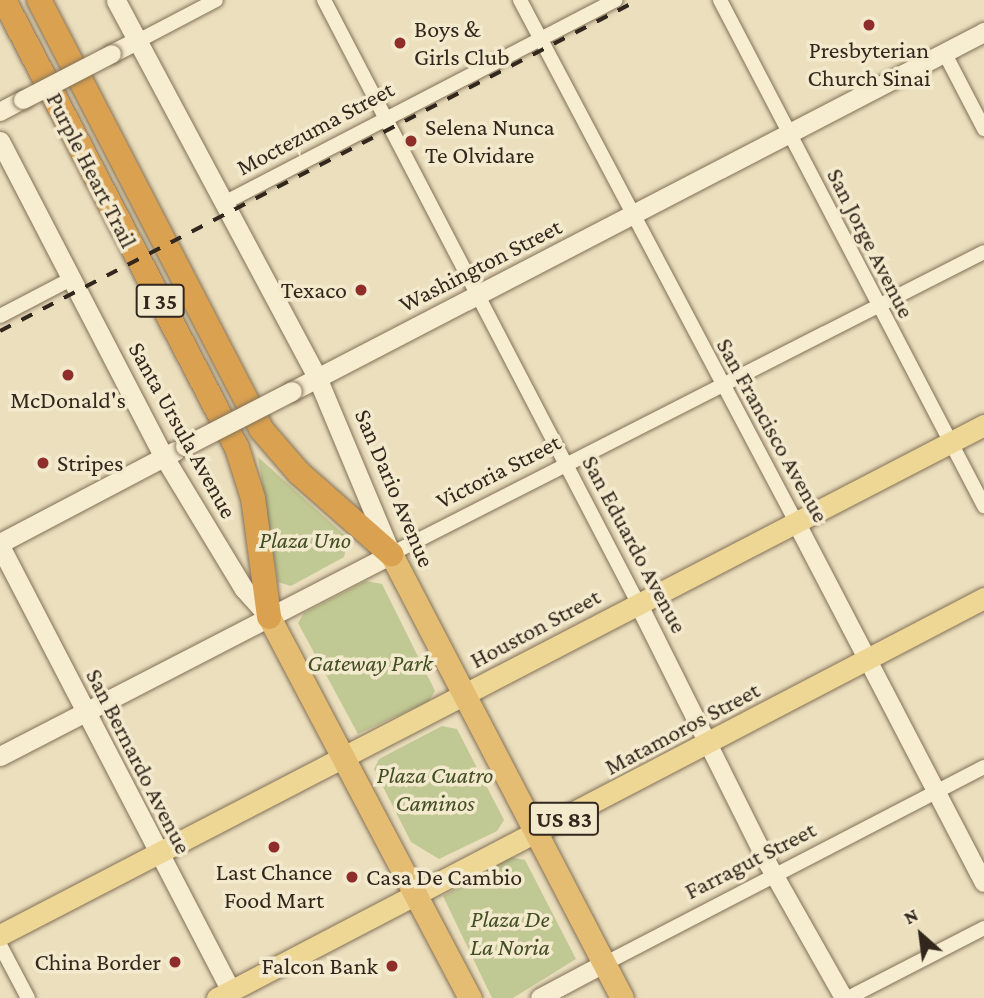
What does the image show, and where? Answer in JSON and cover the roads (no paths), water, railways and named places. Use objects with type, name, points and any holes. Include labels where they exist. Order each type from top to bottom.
[{"type":"highway","name":"Purple Heart Trail","points":[[4,0],[237,448],[253,498],[269,617]]},
{"type":"highway","name":"Purple Heart Trail","points":[[39,0],[261,429],[292,465],[391,554]]},
{"type":"highway","name":"San Dario Avenue","points":[[391,554],[622,998]]},
{"type":"highway","name":"Santa Ursula Avenue","points":[[269,617],[470,998]]},
{"type":"main road","name":"San Dario Avenue","points":[[116,0],[317,377],[391,554]]},
{"type":"main road","name":"Washington Street","points":[[0,545],[317,377],[984,32]]},
{"type":"main road","name":"Santa Ursula Avenue","points":[[0,141],[164,457],[244,589],[269,617]]},
{"type":"main road","name":"Houston Street","points":[[0,935],[160,855],[638,603],[984,425]]},
{"type":"main road","name":"San Bernardo Avenue","points":[[0,545],[160,855],[228,996]]},
{"type":"main road","name":"Victoria Street","points":[[0,757],[391,554]]},
{"type":"main road","name":"Matamoros Street","points":[[228,996],[415,894],[536,834],[984,598]]},
{"type":"street","points":[[0,112],[216,0]]},
{"type":"street","name":"San Eduardo Avenue","points":[[324,0],[778,873],[846,998]]},
{"type":"street","name":"San Francisco Avenue","points":[[520,0],[712,371],[725,382],[984,883]]},
{"type":"street","name":"Moctezuma Street","points":[[224,202],[539,36],[616,0]]},
{"type":"street","name":"San Jorge Avenue","points":[[720,0],[877,306],[984,506]]},
{"type":"street","points":[[944,52],[984,129]]},
{"type":"street","name":"Victoria Street","points":[[391,554],[565,463],[984,252]]},
{"type":"street","points":[[0,316],[71,279]]},
{"type":"street","name":"Farragut Street","points":[[540,998],[984,766]]},
{"type":"street","points":[[846,998],[984,928]]},
{"type":"street","points":[[0,945],[28,998]]},
{"type":"railway","points":[[0,331],[638,0]]},
{"type":"place","name":"Presbyterian Church Sinai","points":[[869,25]]},
{"type":"place","name":"Boys & Girls Club","points":[[400,43]]},
{"type":"place","name":"Selena Nunca Te Olvidare","points":[[411,141]]},
{"type":"place","name":"Texaco","points":[[361,290]]},
{"type":"place","name":"McDonald's","points":[[68,375]]},
{"type":"place","name":"Stripes","points":[[43,463]]},
{"type":"place","name":"Last Chance Food Mart","points":[[274,847]]},
{"type":"place","name":"Casa De Cambio","points":[[352,877]]},
{"type":"place","name":"China Border","points":[[175,962]]},
{"type":"place","name":"Falcon Bank","points":[[392,966]]},
{"type":"park label","name":"Plaza Uno","points":[[305,540]]},
{"type":"park label","name":"Gateway Park","points":[[370,663]]},
{"type":"park label","name":"Plaza Cuatro Caminos","points":[[435,789]]},
{"type":"park label","name":"Plaza De La Noria","points":[[510,933]]}]
